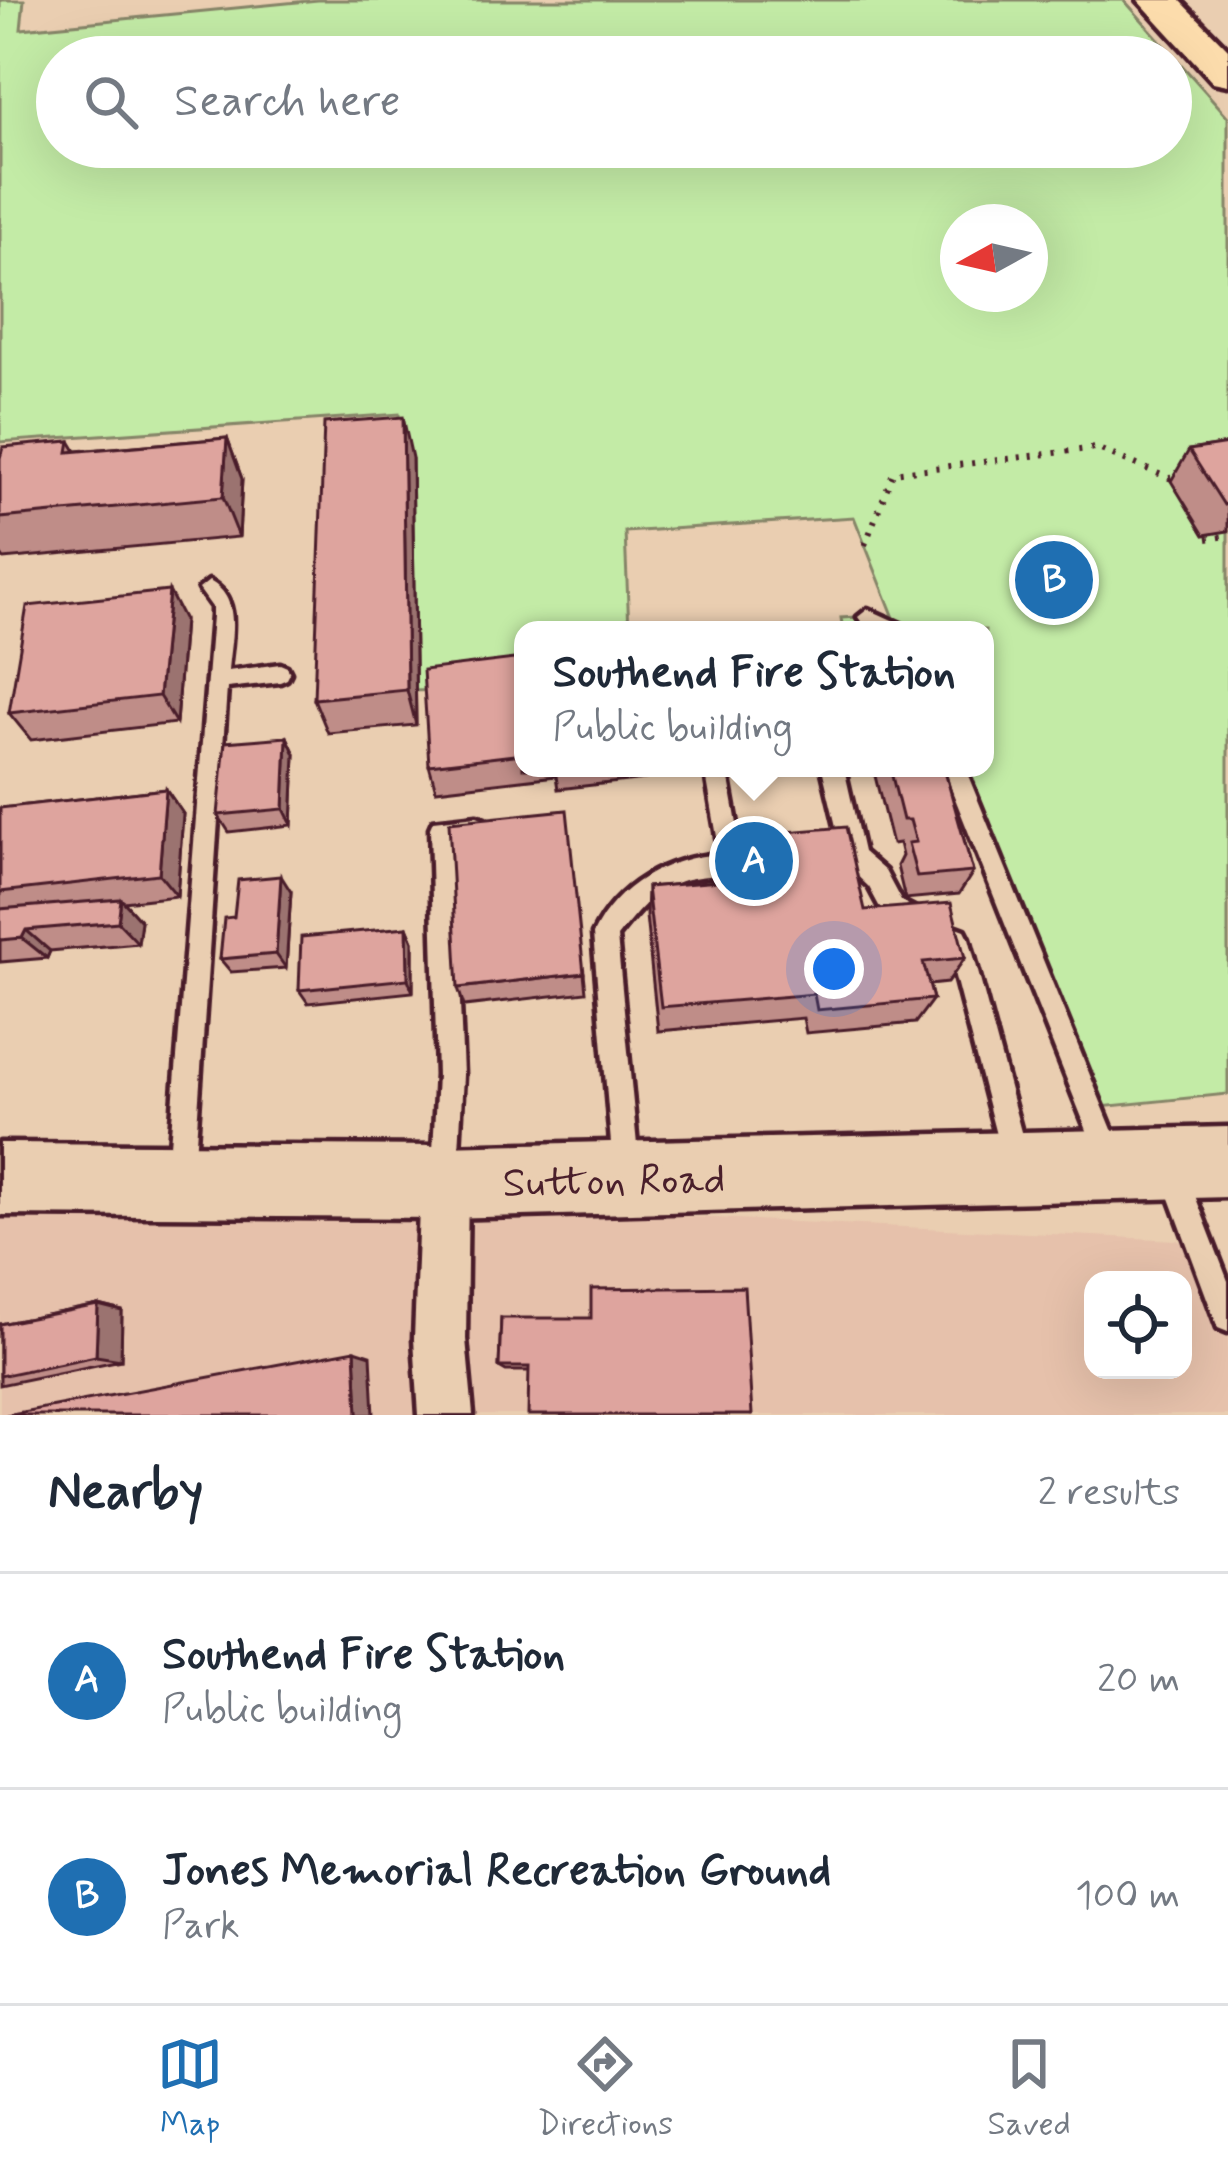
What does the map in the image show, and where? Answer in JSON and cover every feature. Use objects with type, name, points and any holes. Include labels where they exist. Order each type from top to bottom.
[{"type":"main road","points":[[1158,0],[1223,68]]},
{"type":"street","points":[[1174,0],[1223,68]]},
{"type":"street","name":"Sutton Road","points":[[0,1179],[444,1183],[1171,1164]]},
{"type":"street","points":[[444,1183],[440,1339],[446,1415]]},
{"type":"lane","points":[[180,1178],[222,605],[209,590]]},
{"type":"lane","points":[[868,617],[876,621]]},
{"type":"lane","points":[[218,681],[280,674]]},
{"type":"lane","points":[[627,1179],[605,934],[642,888],[684,866],[733,863],[718,777]]},
{"type":"lane","points":[[835,777],[854,857],[877,879],[893,909],[907,919],[951,918],[1018,1169]]},
{"type":"lane","points":[[959,777],[1171,1164],[1228,1318]]},
{"type":"lane","points":[[444,1183],[450,1075],[442,829],[510,824]]},
{"type":"path","points":[[865,545],[893,473],[1096,448],[1169,478],[1189,475]]},
{"type":"path","points":[[1133,463],[1138,472]]},
{"type":"path","points":[[1207,539],[1228,536]]},
{"type":"shaded area","points":[[0,1184],[1177,1240],[1228,1266],[1228,1415],[0,1415]]},
{"type":"green space","points":[[0,0],[24,0],[21,29],[318,0],[1124,0],[1156,36],[36,36],[36,168],[1192,168],[1192,76],[1228,117],[1228,1094],[1091,1108],[958,777],[994,777],[994,621],[842,621],[893,615],[854,517],[625,532],[629,621],[514,621],[514,689],[406,691],[399,414],[0,442]]},
{"type":"building","points":[[403,417],[407,690],[314,699],[324,423]]},
{"type":"building","points":[[227,438],[223,497],[0,518],[3,447],[70,441],[68,452]]},
{"type":"building","points":[[1228,444],[1228,504],[1224,505],[1189,450]]},
{"type":"building","points":[[169,591],[159,696],[9,713],[27,606]]},
{"type":"building","points":[[514,659],[514,755],[429,765],[423,670]]},
{"type":"building","points":[[287,737],[284,809],[218,815],[225,742]]},
{"type":"building","points":[[892,777],[947,777],[973,872],[917,877],[908,843],[916,842],[910,820],[903,820]]},
{"type":"building","points":[[166,789],[159,874],[0,892],[0,808]]},
{"type":"building","points":[[567,810],[584,973],[458,988],[449,822]]},
{"type":"building","points":[[846,827],[865,910],[951,903],[965,958],[923,962],[933,999],[817,1010],[814,994],[661,1007],[647,887],[793,875],[785,832]]},
{"type":"building","points":[[281,876],[276,954],[220,959],[224,918],[234,917],[238,880]]},
{"type":"building","points":[[121,899],[118,922],[26,930],[22,938],[0,940],[0,909]]},
{"type":"building","points":[[407,927],[408,979],[299,990],[301,937]]},
{"type":"building","points":[[744,1287],[752,1415],[528,1415],[529,1367],[499,1367],[501,1318],[591,1318],[591,1289]]},
{"type":"building","points":[[98,1305],[96,1356],[0,1376],[0,1324]]},
{"type":"building","points":[[355,1350],[358,1415],[6,1415]]},
{"type":"place","name":"Jones Memorial Recreation Ground","points":[[1054,580]]},
{"type":"place","name":"Southend Fire Station","points":[[754,861]]}]
